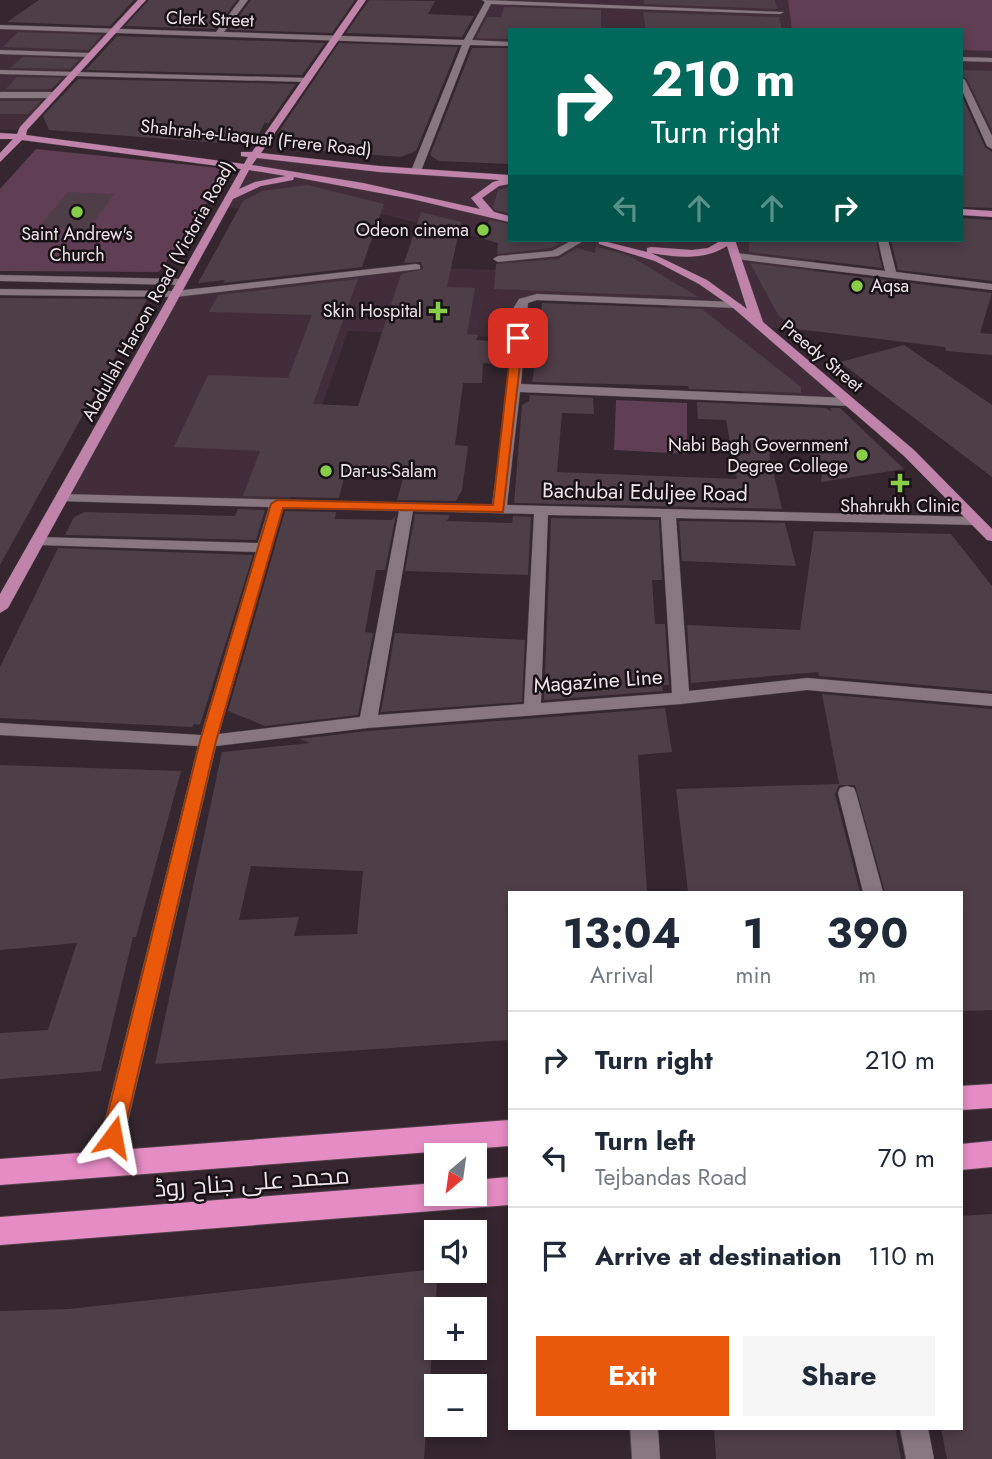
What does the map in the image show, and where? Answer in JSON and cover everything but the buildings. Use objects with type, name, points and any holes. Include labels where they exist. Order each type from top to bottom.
[{"type":"highway","points":[[963,1098],[992,1096]]},
{"type":"highway","name":"محمد علی جناح روڈ","points":[[0,1172],[508,1133]]},
{"type":"highway","points":[[963,1157],[992,1154]]},
{"type":"highway","name":"محمد علی جناح روڈ","points":[[0,1231],[508,1191]]},
{"type":"main road","points":[[0,159],[142,0]]},
{"type":"main road","name":"Abdullah Haroon Road (Victoria Road)","points":[[0,607],[251,161],[362,0]]},
{"type":"main road","name":"Shahrah-e-Liaquat (Frere Road)","points":[[0,129],[61,144],[251,161],[508,179]]},
{"type":"main road","name":"Shahrah-e-Liaquat (Frere Road)","points":[[0,136],[22,133]]},
{"type":"main road","name":"Shahrah-e-Liaquat (Frere Road)","points":[[251,161],[508,219]]},
{"type":"main road","points":[[230,197],[258,184],[283,178],[315,177]]},
{"type":"main road","points":[[490,214],[479,205],[476,198],[508,179]]},
{"type":"main road","points":[[963,205],[992,206]]},
{"type":"main road","points":[[963,212],[992,214]]},
{"type":"main road","name":"Preedy Street","points":[[600,242],[659,259],[703,282],[736,305],[909,453],[992,537]]},
{"type":"main road","points":[[604,242],[686,253],[708,251],[727,242]]},
{"type":"main road","points":[[730,242],[760,327]]},
{"type":"street","points":[[218,35],[244,1]]},
{"type":"street","points":[[416,171],[467,42],[488,1],[780,12]]},
{"type":"street","name":"Clerk Street","points":[[2,28],[508,44]]},
{"type":"street","points":[[43,37],[52,29]]},
{"type":"street","points":[[0,73],[33,45]]},
{"type":"street","points":[[1,53],[91,55]]},
{"type":"street","points":[[28,73],[49,54]]},
{"type":"street","points":[[963,59],[992,60]]},
{"type":"street","points":[[0,73],[307,80]]},
{"type":"street","points":[[963,84],[992,146]]},
{"type":"street","points":[[0,95],[55,95]]},
{"type":"street","points":[[498,259],[554,254],[576,242]]},
{"type":"street","points":[[883,242],[891,275]]},
{"type":"street","points":[[736,256],[992,287]]},
{"type":"street","points":[[0,292],[175,295],[416,267]]},
{"type":"street","points":[[0,278],[181,282]]},
{"type":"street","points":[[499,509],[514,388],[520,307],[523,301],[529,298],[736,305]]},
{"type":"street","points":[[514,388],[849,402]]},
{"type":"street","name":"Bachubai Eduljee Road","points":[[62,498],[976,521]]},
{"type":"street","points":[[106,1164],[208,741],[277,504]]},
{"type":"street","points":[[368,722],[407,507]]},
{"type":"street","points":[[532,709],[541,510]]},
{"type":"street","points":[[668,513],[681,698]]},
{"type":"street","points":[[38,541],[265,548]]},
{"type":"street","name":"Magazine Line","points":[[0,729],[208,741],[368,722],[681,698],[807,684],[992,700]]},
{"type":"street","points":[[847,793],[873,891]]},
{"type":"street","points":[[644,1430],[646,1459]]},
{"type":"street","points":[[915,1430],[920,1459]]},
{"type":"shaded area","points":[[487,0],[992,0],[992,146],[963,85],[963,28],[508,28],[508,44],[467,42]]},
{"type":"shaded area","points":[[788,0],[992,0],[992,51],[963,50],[963,28],[792,28]]},
{"type":"shaded area","points":[[0,27],[114,31],[46,95],[23,129],[0,130]]},
{"type":"shaded area","name":"Saint Andrew's Church","points":[[36,149],[230,169],[159,272],[0,271],[0,189]]},
{"type":"shaded area","points":[[254,155],[508,176],[508,242],[812,242],[824,332],[761,327],[849,402],[743,397],[731,354],[660,302],[522,298],[518,338],[348,331],[288,504],[62,498],[175,294],[416,267],[496,270],[500,243],[381,214],[224,208]]},
{"type":"shaded area","points":[[616,400],[687,403],[687,454],[614,450]]},
{"type":"place","name":"Saint Andrew's Church","points":[[77,212]]},
{"type":"place","name":"Odeon cinema","points":[[483,230]]},
{"type":"place","name":"Aqsa","points":[[857,286]]},
{"type":"place","name":"Skin Hospital","points":[[438,311]]},
{"type":"place","name":"Nabi Bagh Government Degree College","points":[[862,455]]},
{"type":"place","name":"Dar-us-Salam","points":[[326,471]]},
{"type":"place","name":"Shahrukh Clinic","points":[[900,483]]},
{"type":"route","points":[[113,1137],[208,741],[277,504],[499,509],[518,338]]}]
